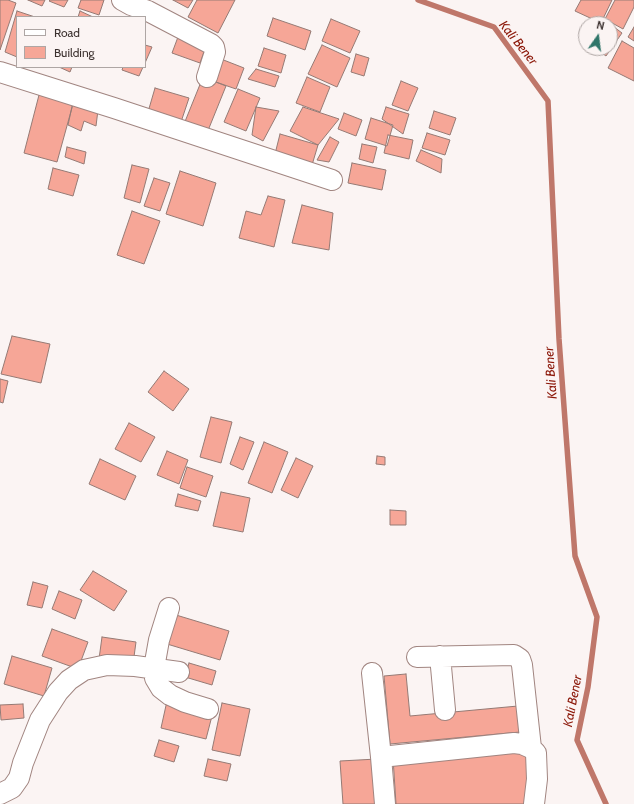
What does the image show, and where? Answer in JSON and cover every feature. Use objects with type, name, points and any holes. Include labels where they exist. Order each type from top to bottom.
[{"type":"street","points":[[122,0],[148,11],[211,44],[215,52],[207,77]]},
{"type":"street","points":[[0,72],[332,180]]},
{"type":"street","points":[[169,608],[159,640],[154,668],[155,678],[161,688],[170,695],[185,702],[208,709]]},
{"type":"street","points":[[417,657],[514,654],[520,659],[522,665],[531,748]]},
{"type":"street","points":[[440,656],[445,710]]},
{"type":"street","points":[[0,794],[12,788],[19,778],[40,720],[58,692],[68,680],[84,670],[107,665],[154,668],[179,672]]},
{"type":"street","points":[[372,673],[381,757],[384,804]]},
{"type":"street","points":[[381,757],[514,743],[522,744],[531,748],[536,753],[537,779],[534,804]]},
{"type":"building","points":[[0,0],[8,0],[16,3],[0,50]]},
{"type":"building","points":[[28,0],[45,0],[42,6]]},
{"type":"building","points":[[68,0],[64,7],[49,1]]},
{"type":"building","points":[[81,0],[104,0],[99,15],[78,8]]},
{"type":"building","points":[[173,0],[193,0],[188,8]]},
{"type":"building","points":[[197,0],[235,0],[218,33],[188,17]]},
{"type":"building","points":[[581,0],[612,0],[604,16],[586,16],[575,11]]},
{"type":"building","points":[[615,0],[634,0],[634,7],[623,29],[618,26],[618,16],[607,16]]},
{"type":"building","points":[[17,11],[32,16],[16,16],[16,57],[5,52]]},
{"type":"building","points":[[80,11],[91,16],[78,16]]},
{"type":"building","points":[[273,18],[311,31],[305,50],[267,36]]},
{"type":"building","points":[[331,19],[360,31],[350,53],[322,41]]},
{"type":"building","points":[[634,27],[634,41],[628,37]]},
{"type":"building","points":[[618,30],[622,33],[618,39]]},
{"type":"building","points":[[178,37],[206,46],[200,63],[172,53]]},
{"type":"building","points":[[622,41],[634,48],[634,81],[608,68],[614,56],[618,56],[618,49]]},
{"type":"building","points":[[146,45],[152,47],[146,61]]},
{"type":"building","points":[[322,45],[350,58],[337,87],[308,74]]},
{"type":"building","points":[[264,48],[286,55],[281,73],[258,66]]},
{"type":"building","points":[[356,54],[369,58],[364,76],[351,72]]},
{"type":"building","points":[[221,59],[244,68],[236,89],[213,81]]},
{"type":"building","points":[[61,68],[72,68],[70,72]]},
{"type":"building","points":[[123,68],[143,68],[139,76],[122,70]]},
{"type":"building","points":[[256,69],[279,76],[275,87],[248,79]]},
{"type":"building","points":[[203,77],[226,86],[207,133],[184,124]]},
{"type":"building","points":[[307,77],[330,87],[320,112],[296,103]]},
{"type":"building","points":[[401,81],[418,88],[408,111],[392,105]]},
{"type":"building","points":[[155,88],[189,98],[181,122],[148,112]]},
{"type":"building","points":[[238,89],[260,98],[246,131],[224,122]]},
{"type":"building","points":[[39,95],[73,104],[57,162],[24,153]]},
{"type":"building","points":[[73,102],[98,110],[96,126],[84,121],[81,131],[68,125]]},
{"type":"building","points":[[256,107],[279,111],[263,141],[252,135]]},
{"type":"building","points":[[303,107],[339,119],[318,145],[290,131]]},
{"type":"building","points":[[386,107],[409,114],[403,134],[382,119]]},
{"type":"building","points":[[434,111],[456,118],[450,135],[429,128]]},
{"type":"building","points":[[344,113],[362,120],[356,136],[338,129]]},
{"type":"building","points":[[371,118],[393,125],[387,146],[365,139]]},
{"type":"building","points":[[427,133],[450,140],[445,155],[422,148]]},
{"type":"building","points":[[280,134],[318,145],[312,165],[275,154]]},
{"type":"building","points":[[388,135],[413,140],[409,159],[384,153]]},
{"type":"building","points":[[330,137],[339,142],[329,162],[317,160]]},
{"type":"building","points":[[362,144],[377,147],[373,163],[359,159]]},
{"type":"building","points":[[67,147],[86,152],[84,164],[65,157]]},
{"type":"building","points":[[421,150],[442,159],[441,173],[416,161]]},
{"type":"building","points":[[352,163],[386,170],[382,190],[348,183]]},
{"type":"building","points":[[132,165],[149,169],[140,203],[124,198]]},
{"type":"building","points":[[53,168],[79,175],[73,196],[48,189]]},
{"type":"building","points":[[180,171],[216,183],[203,226],[166,214]]},
{"type":"building","points":[[154,178],[170,183],[160,211],[144,206]]},
{"type":"building","points":[[268,196],[285,200],[274,247],[239,238],[246,211],[261,215]]},
{"type":"building","points":[[302,205],[333,213],[329,250],[292,243]]},
{"type":"building","points":[[132,211],[160,221],[144,264],[117,255]]},
{"type":"building","points":[[12,336],[50,344],[41,383],[1,374]]},
{"type":"building","points":[[164,371],[189,389],[173,411],[148,392]]},
{"type":"building","points":[[0,379],[8,381],[3,403],[0,402]]},
{"type":"building","points":[[211,417],[232,422],[221,463],[200,457]]},
{"type":"building","points":[[129,423],[155,437],[141,462],[115,449]]},
{"type":"building","points":[[240,437],[254,442],[243,470],[230,464]]},
{"type":"building","points":[[264,442],[288,452],[272,493],[248,483]]},
{"type":"building","points":[[167,451],[188,460],[179,484],[157,475]]},
{"type":"building","points":[[377,456],[385,457],[385,465],[376,464]]},
{"type":"building","points":[[296,458],[313,466],[298,498],[281,490]]},
{"type":"building","points":[[100,459],[136,476],[125,500],[89,484]]},
{"type":"building","points":[[187,467],[213,476],[206,497],[180,488]]},
{"type":"building","points":[[221,492],[250,498],[243,532],[213,526]]},
{"type":"building","points":[[178,494],[201,501],[198,511],[175,506]]},
{"type":"building","points":[[390,510],[406,511],[406,525],[390,525]]},
{"type":"building","points":[[93,571],[127,591],[114,611],[80,590]]},
{"type":"building","points":[[33,582],[48,586],[42,608],[27,605]]},
{"type":"building","points":[[59,591],[82,600],[75,619],[52,609]]},
{"type":"building","points":[[176,615],[229,631],[220,660],[167,644]]},
{"type":"building","points":[[52,629],[88,642],[78,669],[42,656]]},
{"type":"building","points":[[102,637],[136,642],[133,664],[99,659]]},
{"type":"building","points":[[12,656],[52,668],[44,696],[4,684]]},
{"type":"building","points":[[189,663],[216,671],[212,685],[185,677]]},
{"type":"building","points":[[406,674],[410,716],[518,706],[520,732],[390,744],[384,676]]},
{"type":"building","points":[[167,701],[213,712],[206,739],[161,728]]},
{"type":"building","points":[[222,703],[250,709],[240,756],[212,750]]},
{"type":"building","points":[[23,704],[24,718],[1,720],[0,705]]},
{"type":"building","points":[[159,740],[179,746],[174,762],[154,756]]},
{"type":"building","points":[[528,749],[532,804],[396,804],[393,758]]},
{"type":"building","points":[[208,759],[231,764],[227,781],[204,776]]},
{"type":"building","points":[[377,759],[380,804],[343,804],[340,761]]},
{"type":"waterway","name":"Kali Bener","points":[[418,0],[494,27],[548,101],[559,339],[575,556],[597,617],[588,687],[577,740],[606,804]]}]
